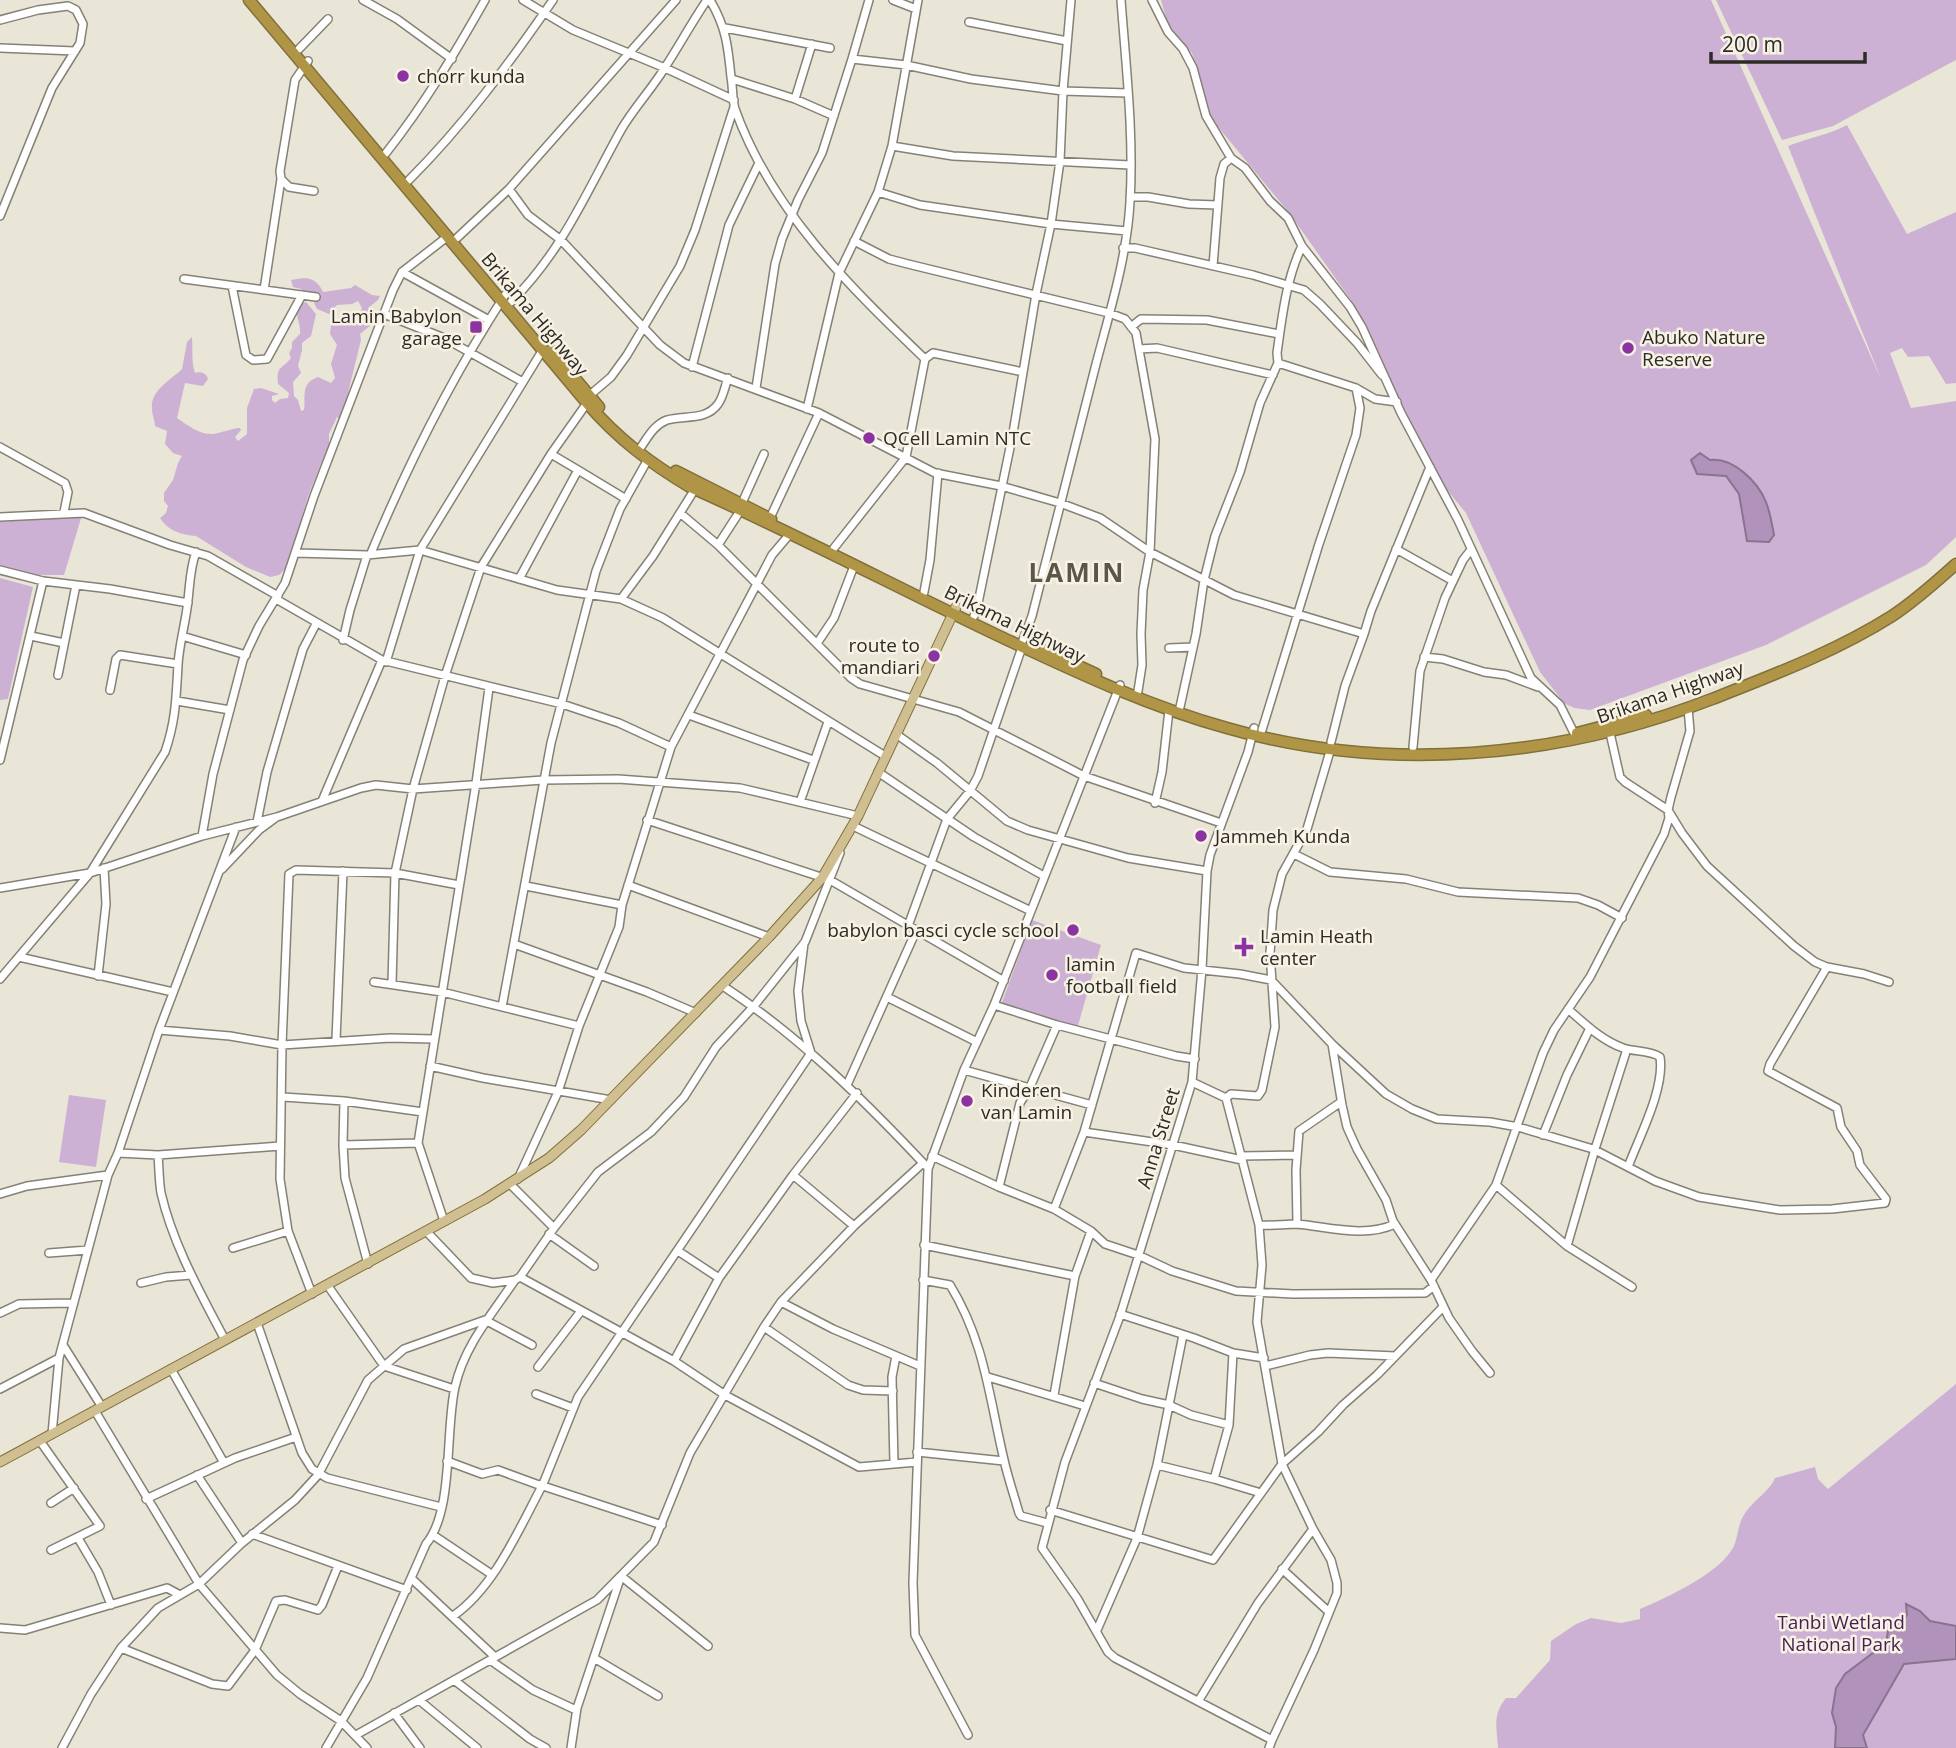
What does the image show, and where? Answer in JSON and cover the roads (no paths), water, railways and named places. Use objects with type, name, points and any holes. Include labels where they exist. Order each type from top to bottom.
[{"type":"highway","name":"Brikama Highway","points":[[249,0],[386,153],[452,237]]},
{"type":"highway","name":"Brikama Highway","points":[[259,0],[299,50],[306,63],[610,428],[647,461],[695,489],[770,518],[924,592],[954,611],[974,616],[1069,670],[1175,708],[1256,731],[1331,745],[1447,754],[1509,750],[1576,737],[1712,693],[1826,644],[1897,604],[1956,554]]},
{"type":"highway","name":"Brikama Highway","points":[[505,300],[542,351],[588,399],[641,447],[676,471],[789,535],[1022,643]]},
{"type":"highway","name":"Brikama Highway","points":[[1331,745],[1478,746],[1610,733],[1688,708],[1784,670],[1866,632],[1905,607],[1956,564]]},
{"type":"highway","name":"Brikama Highway","points":[[1119,688],[1138,691],[1175,708]]},
{"type":"main road","points":[[0,1462],[328,1286],[514,1182],[570,1140],[826,879],[954,611]]},
{"type":"street","points":[[363,0],[397,19],[452,58]]},
{"type":"street","points":[[386,153],[452,58],[485,0]]},
{"type":"street","points":[[523,0],[573,30],[665,68],[734,103]]},
{"type":"street","points":[[409,180],[513,59],[553,0]]},
{"type":"street","points":[[202,836],[213,774],[246,655],[259,626],[277,598],[296,553],[314,496],[402,272],[452,237],[509,189],[676,0]]},
{"type":"street","points":[[343,640],[369,554],[416,451],[469,353],[505,300],[529,284],[561,240],[584,204],[623,127],[709,0],[724,28],[734,103],[759,163],[792,217],[839,273],[925,359]]},
{"type":"street","points":[[756,388],[775,264],[782,239],[797,200],[822,153],[869,0]]},
{"type":"street","points":[[893,0],[916,9]]},
{"type":"street","points":[[807,409],[839,273],[878,192],[892,146],[918,0]]},
{"type":"street","points":[[974,616],[1013,433],[1036,294],[1051,224],[1060,161],[1071,0]]},
{"type":"street","points":[[908,926],[947,820],[970,791],[994,732],[1032,616],[1124,248],[1130,197],[1130,165],[1121,0]]},
{"type":"street","points":[[1152,0],[1168,32],[1183,49],[1193,68],[1206,116],[1231,158],[1245,168],[1270,201],[1288,218],[1302,246],[1350,307],[1362,327],[1397,402],[1449,500],[1531,678],[1560,705],[1576,737]]},
{"type":"street","points":[[0,20],[38,10],[68,6],[76,10],[83,24],[80,43],[52,88],[0,216]]},
{"type":"street","points":[[299,50],[328,19]]},
{"type":"street","points":[[969,22],[1067,41]]},
{"type":"street","points":[[724,28],[830,48]]},
{"type":"street","points":[[795,99],[813,44]]},
{"type":"street","points":[[0,48],[75,51]]},
{"type":"street","points":[[852,59],[906,65],[971,79],[1063,91],[1128,93]]},
{"type":"street","points":[[264,290],[295,80],[306,63]]},
{"type":"street","points":[[732,79],[795,99],[834,116]]},
{"type":"street","points":[[391,984],[394,873],[413,789],[445,676],[481,568],[588,399],[611,377],[644,329],[680,266],[695,230],[734,103]]},
{"type":"street","points":[[892,146],[953,156],[1130,165]]},
{"type":"street","points":[[1213,266],[1217,205],[1224,164],[1231,158]]},
{"type":"street","points":[[692,367],[729,225],[759,163]]},
{"type":"street","points":[[281,179],[289,187],[314,191]]},
{"type":"street","points":[[509,189],[528,215],[561,240],[660,345],[692,367],[819,413],[939,473],[1001,486],[1100,518],[1150,552],[1234,595],[1364,634]]},
{"type":"street","points":[[878,192],[920,205],[1051,224],[1127,231]]},
{"type":"street","points":[[1130,197],[1182,204],[1217,205]]},
{"type":"street","points":[[854,241],[899,261],[1109,313],[1125,319],[1136,333],[1156,439],[1150,552],[1143,590],[1142,665],[1138,691]]},
{"type":"street","points":[[1155,803],[1175,708],[1193,648],[1204,580],[1215,536],[1252,427],[1278,363],[1276,354],[1289,285],[1302,246]]},
{"type":"street","points":[[1124,248],[1135,248],[1213,266],[1304,290],[1320,303],[1357,343],[1391,386]]},
{"type":"street","points":[[402,272],[489,320]]},
{"type":"street","points":[[184,279],[316,297]]},
{"type":"street","points":[[232,286],[246,355],[253,360],[267,359],[302,295]]},
{"type":"street","points":[[384,314],[443,338],[523,382]]},
{"type":"street","points":[[1131,327],[1140,319],[1190,319],[1224,322],[1279,334]]},
{"type":"street","points":[[1139,349],[1157,348],[1272,374]]},
{"type":"street","points":[[321,802],[384,661],[420,550],[542,351]]},
{"type":"street","points":[[834,548],[906,457],[925,359],[933,353],[1023,372]]},
{"type":"street","points":[[1278,363],[1356,388],[1375,399],[1397,402]]},
{"type":"street","points":[[641,447],[652,429],[666,420],[700,416],[710,411],[718,404],[728,378]]},
{"type":"street","name":"Anna Street","points":[[1097,1630],[1042,1548],[1047,1523],[1085,1406],[1120,1314],[1192,1082],[1207,871],[1221,823],[1297,614],[1356,435],[1360,408],[1356,388]]},
{"type":"street","points":[[770,518],[819,413]]},
{"type":"street","points":[[0,447],[65,483],[68,492],[64,512]]},
{"type":"street","points":[[551,454],[626,499]]},
{"type":"street","points":[[718,545],[741,507],[764,454]]},
{"type":"street","points":[[502,1007],[526,886],[543,780],[596,571],[626,499],[647,461]]},
{"type":"street","points":[[1226,1098],[1231,1094],[1258,1097],[1262,1090],[1275,1027],[1271,934],[1273,910],[1282,874],[1307,829],[1345,686],[1430,467]]},
{"type":"street","points":[[519,579],[578,470]]},
{"type":"street","points":[[924,592],[939,473]]},
{"type":"street","points":[[621,599],[695,489]]},
{"type":"street","points":[[0,517],[84,513],[196,552],[277,598],[343,640],[384,661],[562,704],[619,723],[671,747]]},
{"type":"street","points":[[680,513],[718,545],[860,684],[959,712],[1084,776],[1155,803],[1221,823]]},
{"type":"street","points":[[594,1266],[551,1231],[514,1182],[558,1092],[579,1026],[619,927],[622,905],[671,747],[772,555],[789,535]]},
{"type":"street","points":[[1396,549],[1453,581]]},
{"type":"street","points":[[296,553],[369,554],[420,550],[557,590],[621,599],[663,618],[885,756]]},
{"type":"street","points":[[1413,747],[1416,696],[1424,657],[1453,581],[1463,560],[1471,551]]},
{"type":"street","points":[[0,979],[90,873],[157,768],[171,733],[177,701],[178,664],[188,603],[190,567],[196,552]]},
{"type":"street","points":[[818,642],[834,618],[854,566]]},
{"type":"street","points":[[0,570],[43,581],[188,603]]},
{"type":"street","points":[[0,760],[43,581]]},
{"type":"street","points":[[58,675],[76,585]]},
{"type":"street","points":[[257,822],[267,772],[303,649],[316,624]]},
{"type":"street","points":[[31,636],[64,643]]},
{"type":"street","points":[[182,636],[246,655]]},
{"type":"street","points":[[1169,648],[1193,648]]},
{"type":"street","points":[[110,690],[116,659],[120,654],[178,664]]},
{"type":"street","points":[[1424,657],[1443,659],[1542,688]]},
{"type":"street","points":[[444,1221],[418,1143],[489,688]]},
{"type":"street","points":[[356,1735],[597,1600],[654,1542],[690,1453],[781,1302],[854,1226],[925,1166],[932,1156],[964,1070],[995,1005],[1119,688]]},
{"type":"street","points":[[177,701],[230,710]]},
{"type":"street","points":[[932,1156],[1054,1209],[1091,1231],[1105,1244],[1213,1285],[1259,1293],[1425,1293],[1496,1185],[1543,1053],[1590,977],[1664,834],[1690,732],[1688,708]]},
{"type":"street","points":[[689,715],[813,760]]},
{"type":"street","points":[[800,802],[828,722]]},
{"type":"street","points":[[1610,733],[1620,777],[1668,810],[1682,834],[1707,866],[1794,946],[1815,962],[1827,967],[1889,982]]},
{"type":"street","points":[[896,734],[937,763],[1007,821],[1060,840],[1128,858],[1207,871]]},
{"type":"street","points":[[878,772],[974,838],[1044,877]]},
{"type":"street","points":[[0,888],[90,873],[202,836],[277,817],[376,785],[413,789],[476,783],[618,779],[740,788],[858,816]]},
{"type":"street","points":[[218,873],[259,830],[277,817]]},
{"type":"street","points":[[647,820],[826,879],[1004,981]]},
{"type":"street","points":[[853,826],[1031,911]]},
{"type":"street","points":[[51,1434],[59,1358],[108,1175],[118,1153],[159,1030],[236,827]]},
{"type":"street","points":[[1294,854],[1330,872],[1406,879],[1458,892],[1578,898],[1622,918]]},
{"type":"street","points":[[98,976],[106,904],[104,868]]},
{"type":"street","points":[[312,1294],[288,1231],[280,1179],[289,874],[296,870],[394,873],[459,884]]},
{"type":"street","points":[[336,1040],[343,871]]},
{"type":"street","points":[[811,1053],[801,1021],[798,991],[805,942],[826,879]]},
{"type":"street","points":[[628,885],[769,937]]},
{"type":"street","points":[[526,886],[622,905]]},
{"type":"street","points":[[847,1085],[916,931]]},
{"type":"street","points":[[326,1748],[367,1678],[426,1544],[433,1535],[441,1507],[454,1389],[461,1367],[485,1320],[598,1172],[651,1132],[684,1097],[716,1047],[754,1006],[805,942]]},
{"type":"street","points":[[514,944],[696,1013]]},
{"type":"street","points":[[1054,1209],[1084,1132],[1136,953],[1184,968],[1271,980],[1332,1044],[1386,1094],[1437,1119],[1490,1122],[1518,1128],[1595,1149],[1655,1181],[1690,1194],[1769,1209],[1832,1209],[1886,1202],[1860,1165],[1854,1146],[1843,1132],[1837,1108],[1768,1071],[1827,967]]},
{"type":"street","points":[[19,957],[173,992]]},
{"type":"street","points":[[374,982],[442,992],[579,1026]]},
{"type":"street","points":[[723,986],[754,1006],[857,1093],[925,1166],[913,1583],[915,1636],[968,1735]]},
{"type":"street","points":[[887,996],[976,1042]]},
{"type":"street","points":[[995,1005],[1056,1025],[1195,1059]]},
{"type":"street","points":[[1569,1009],[1606,1040],[1627,1049],[1654,1054],[1661,1061],[1654,1095],[1628,1167]]},
{"type":"street","points":[[999,1187],[1020,1102],[1030,1087],[1056,1025]]},
{"type":"street","points":[[1543,1135],[1567,1075],[1590,1028]]},
{"type":"street","points":[[159,1030],[230,1036],[282,1045],[390,1038],[434,1040]]},
{"type":"street","points":[[1332,1044],[1347,1127],[1386,1200],[1395,1224],[1433,1283],[1443,1307],[1472,1352],[1490,1373]]},
{"type":"street","points":[[1567,1246],[1627,1049]]},
{"type":"street","points":[[453,1616],[470,1603],[516,1535],[543,1484],[573,1408],[811,1053]]},
{"type":"street","points":[[430,1066],[612,1100]]},
{"type":"street","points":[[964,1070],[1092,1105]]},
{"type":"street","points":[[1192,1082],[1226,1098]]},
{"type":"street","points":[[674,1362],[719,1278],[793,1175],[857,1093]]},
{"type":"street","points":[[283,1097],[344,1101],[423,1112]]},
{"type":"street","points":[[1183,1335],[1157,1465],[1137,1538],[1097,1630],[1108,1652],[1121,1663],[1199,1700],[1271,1744],[1337,1593],[1334,1572],[1282,1464],[1257,1322],[1262,1265],[1259,1225],[1226,1098]]},
{"type":"street","points":[[344,1101],[345,1178],[368,1264]]},
{"type":"street","points":[[1297,1224],[1299,1131],[1341,1101]]},
{"type":"street","points":[[1084,1132],[1241,1158],[1297,1155]]},
{"type":"street","points":[[343,1145],[418,1143]]},
{"type":"street","points":[[118,1153],[158,1155],[280,1146]]},
{"type":"street","points":[[158,1155],[161,1193],[191,1275],[225,1340]]},
{"type":"street","points":[[0,1194],[27,1186],[108,1175]]},
{"type":"street","points":[[793,1175],[854,1226]]},
{"type":"street","points":[[1496,1185],[1567,1246],[1632,1287]]},
{"type":"street","points":[[1259,1225],[1297,1224],[1353,1230],[1380,1229],[1395,1224]]},
{"type":"street","points":[[233,1248],[288,1231]]},
{"type":"street","points":[[426,1231],[471,1278],[493,1283],[517,1279],[674,1362],[724,1395],[859,1467],[917,1462]]},
{"type":"street","points":[[1054,1395],[1075,1276],[1091,1231]]},
{"type":"street","points":[[924,1245],[1075,1276]]},
{"type":"street","points":[[49,1253],[88,1250]]},
{"type":"street","points":[[678,1251],[719,1278]]},
{"type":"street","points":[[141,1283],[191,1275]]},
{"type":"street","points":[[923,1280],[950,1285],[964,1308],[988,1377],[1004,1461],[1021,1516],[1047,1523]]},
{"type":"street","points":[[328,1286],[384,1366],[454,1389]]},
{"type":"street","points":[[781,1302],[833,1329],[920,1366]]},
{"type":"street","points":[[0,1313],[19,1304],[72,1303]]},
{"type":"street","points":[[1050,1510],[1213,1560],[1282,1464],[1443,1307]]},
{"type":"street","points":[[538,1367],[581,1311]]},
{"type":"street","points":[[1120,1314],[1265,1362],[1328,1353],[1395,1356]]},
{"type":"street","points":[[62,1748],[91,1693],[121,1648],[159,1608],[200,1584],[252,1534],[281,1513],[318,1475],[363,1388],[384,1366],[404,1349],[485,1320],[531,1345]]},
{"type":"street","points":[[257,1323],[296,1437],[308,1463],[318,1475],[441,1507]]},
{"type":"street","points":[[764,1327],[848,1385],[863,1390],[893,1391]]},
{"type":"street","points":[[63,1345],[146,1499],[200,1584],[277,1675],[341,1721],[367,1748]]},
{"type":"street","points":[[1214,1479],[1229,1425],[1233,1353]]},
{"type":"street","points":[[894,1464],[892,1377],[896,1356]]},
{"type":"street","points":[[0,1389],[59,1358]]},
{"type":"street","points":[[171,1369],[224,1463]]},
{"type":"street","points":[[988,1377],[1085,1406]]},
{"type":"street","points":[[1094,1383],[1229,1425]]},
{"type":"street","points":[[536,1394],[573,1408]]},
{"type":"street","points":[[146,1499],[224,1463],[296,1437]]},
{"type":"street","points":[[40,1441],[100,1526],[51,1550]]},
{"type":"street","points":[[917,1452],[1004,1461]]},
{"type":"street","points":[[447,1461],[482,1474],[498,1470],[662,1525]]},
{"type":"street","points":[[1157,1465],[1261,1493]]},
{"type":"street","points":[[197,1475],[242,1543]]},
{"type":"street","points":[[51,1503],[74,1488]]},
{"type":"street","points":[[1199,1700],[1258,1603],[1313,1529]]},
{"type":"street","points":[[252,1534],[407,1590]]},
{"type":"street","points":[[433,1535],[491,1574]]},
{"type":"street","points":[[78,1538],[98,1572],[111,1605]]},
{"type":"street","points":[[121,1648],[225,1687],[232,1683],[255,1650],[276,1601],[285,1600],[318,1610],[323,1605],[338,1566]]},
{"type":"street","points":[[1282,1569],[1329,1612]]},
{"type":"street","points":[[621,1576],[708,1646]]},
{"type":"street","points":[[571,1748],[576,1710],[621,1576]]},
{"type":"street","points":[[412,1579],[453,1616],[493,1659],[533,1690],[576,1710]]},
{"type":"street","points":[[0,1628],[25,1630],[167,1588],[180,1595]]},
{"type":"street","points":[[594,1658],[658,1696]]},
{"type":"street","points":[[454,1680],[545,1748]]},
{"type":"street","points":[[419,1700],[477,1748]]},
{"type":"street","points":[[394,1713],[420,1748]]},
{"type":"place","name":"chorr kunda","points":[[403,76]]},
{"type":"place","name":"Lamin Babylon garage","points":[[476,327]]},
{"type":"place","name":"Abuko Nature Reserve","points":[[1628,348]]},
{"type":"place","name":"QCell Lamin NTC","points":[[869,438]]},
{"type":"place","name":"route to mandiari","points":[[934,656]]},
{"type":"place","name":"Jammeh Kunda","points":[[1201,836]]},
{"type":"place","name":"babylon basci cycle school","points":[[1073,930]]},
{"type":"place","name":"Lamin Heath center","points":[[1244,947]]},
{"type":"place","name":"lamin football field","points":[[1052,975]]},
{"type":"place","name":"Kinderen van Lamin","points":[[967,1101]]},
{"type":"district","name":"LAMIN","points":[[1077,573]]},
{"type":"park label","name":"Tanbi Wetland National Park","points":[[1841,1633]]}]
